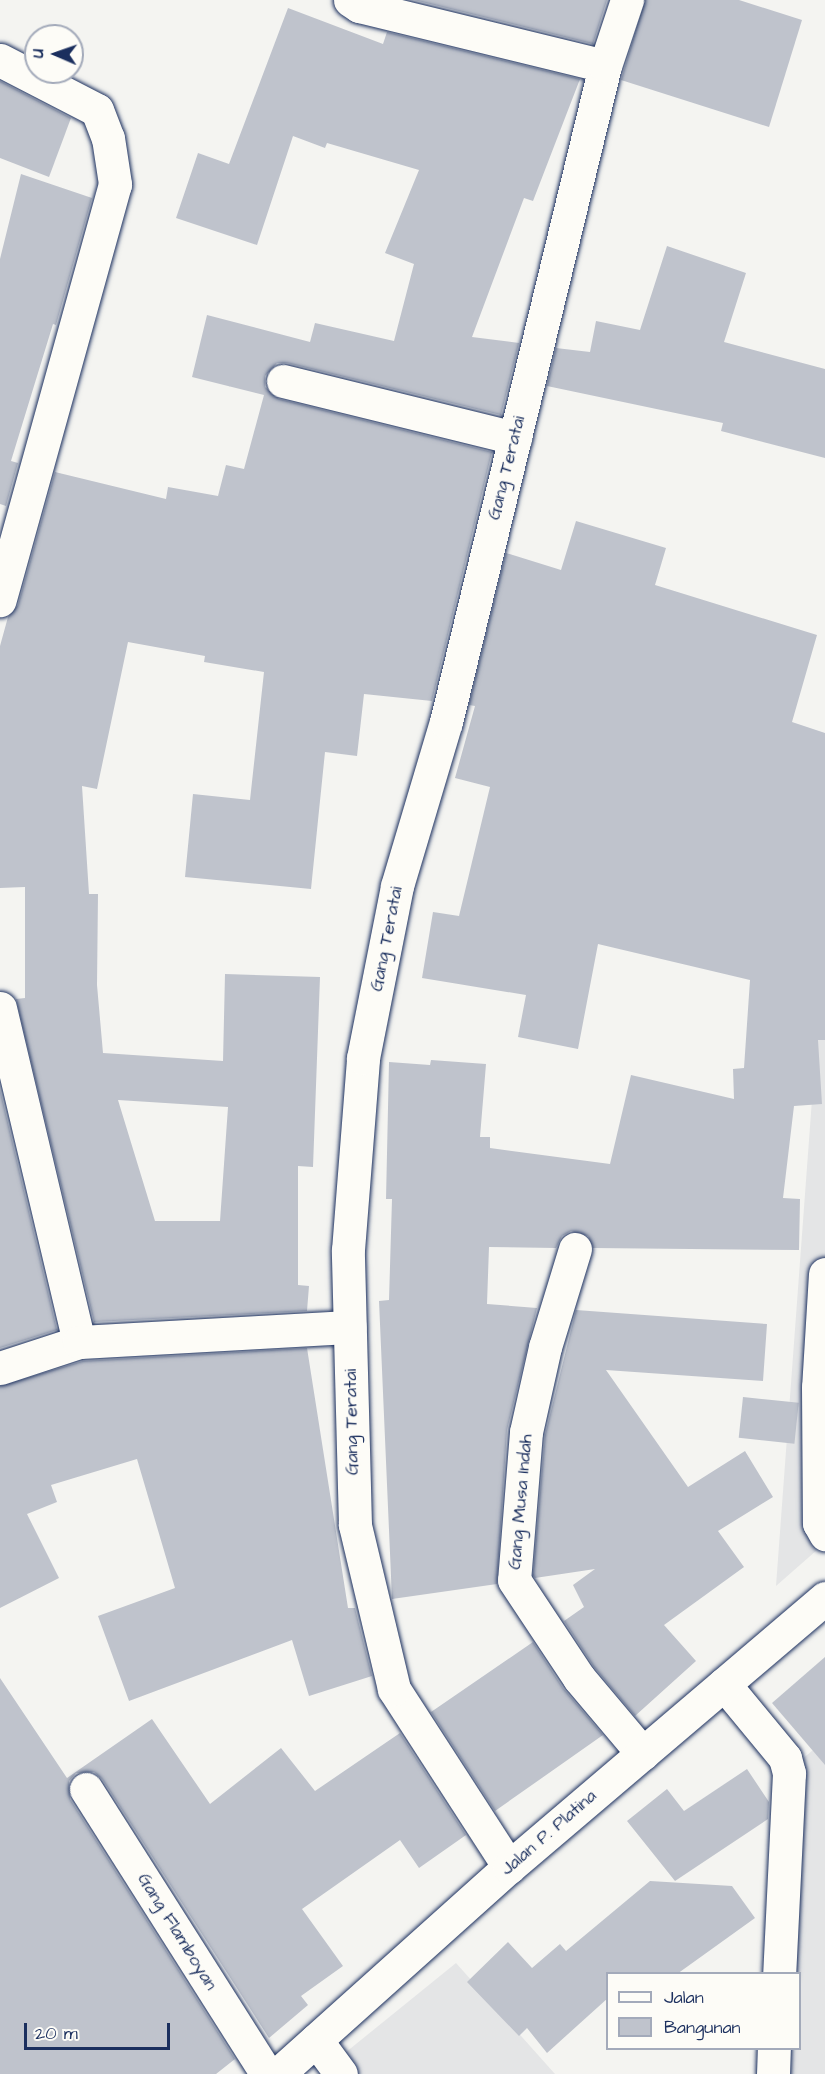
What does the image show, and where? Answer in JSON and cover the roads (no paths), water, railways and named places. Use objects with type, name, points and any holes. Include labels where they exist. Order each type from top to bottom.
[{"type":"street","points":[[350,0],[359,6],[605,66]]},
{"type":"street","name":"Gang Teratai","points":[[509,1867],[394,1689],[355,1525],[348,1250],[363,1058],[397,886],[446,722],[605,66],[627,0]]},
{"type":"street","points":[[0,60],[98,110],[108,138],[115,184],[0,600]]},
{"type":"street","points":[[283,381],[515,438]]},
{"type":"street","points":[[0,1008],[8,1072],[79,1342]]},
{"type":"street","name":"Gang Musa Indah","points":[[574,1249],[545,1347],[526,1432],[514,1580],[579,1678],[642,1754]]},
{"type":"street","points":[[825,1274],[818,1421],[819,1523],[825,1534]]},
{"type":"street","points":[[0,1368],[79,1342],[350,1327]]},
{"type":"street","name":"Jalan P. Platina","points":[[278,2074],[509,1867],[825,1598]]},
{"type":"street","points":[[724,1684],[785,1758],[789,1773],[779,1972]]},
{"type":"street","name":"Gang Flamboyan","points":[[86,1790],[267,2074]]},
{"type":"street","points":[[316,2040],[340,2074]]},
{"type":"street","points":[[773,2074],[774,2050]]}]
